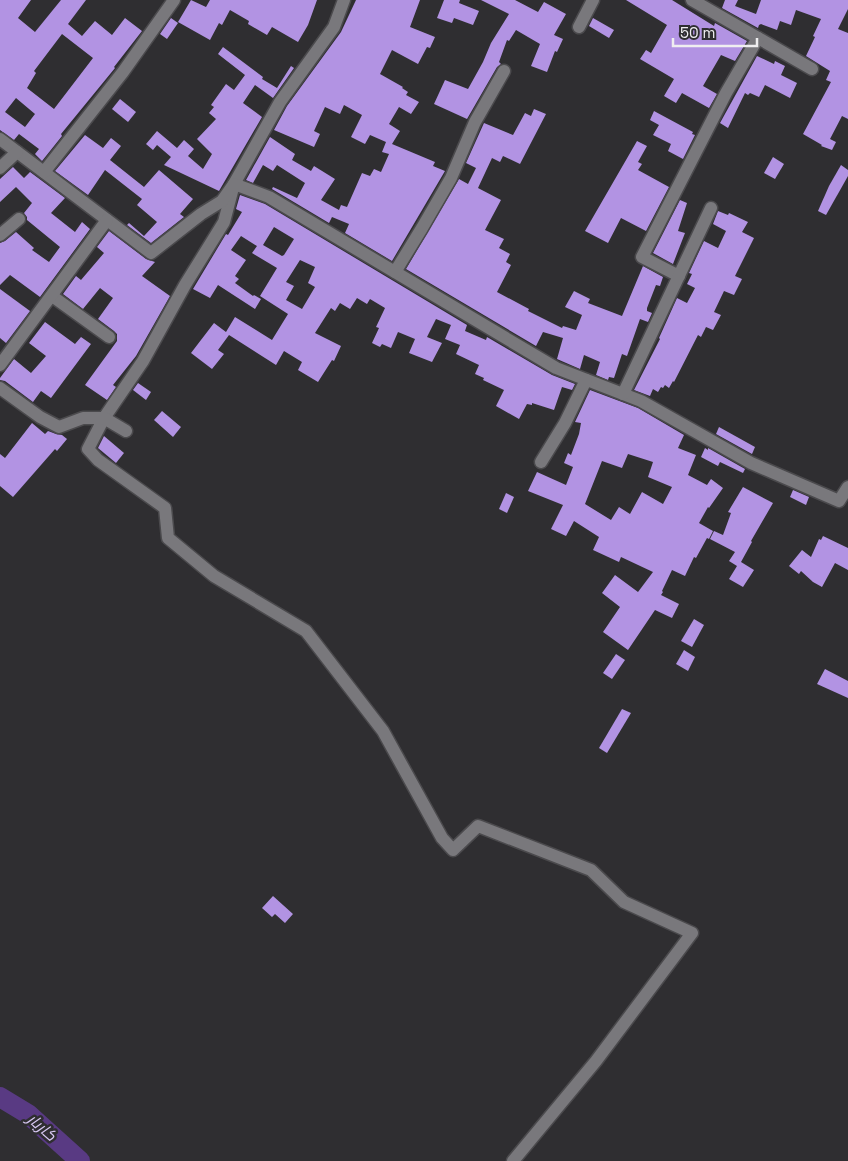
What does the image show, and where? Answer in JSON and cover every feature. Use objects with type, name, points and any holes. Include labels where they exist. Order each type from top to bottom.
[{"type":"street","points":[[44,172],[122,72],[174,0]]},
{"type":"street","points":[[0,139],[151,253],[201,214],[222,201],[234,184],[280,102],[334,27],[344,0]]},
{"type":"street","points":[[579,26],[593,0]]},
{"type":"street","points":[[692,0],[812,69]]},
{"type":"street","points":[[679,276],[642,256],[726,93],[758,38]]},
{"type":"street","points":[[395,272],[450,178],[475,122],[504,71]]},
{"type":"street","points":[[0,168],[17,152]]},
{"type":"street","points":[[234,184],[269,196],[556,368],[641,401],[751,463],[839,501],[848,487]]},
{"type":"street","points":[[234,184],[224,222],[185,285],[143,361],[104,418],[88,449],[98,460],[165,508],[168,538],[214,576],[306,631],[383,731],[442,838],[453,850],[478,826],[591,870],[624,902],[692,933],[596,1062],[513,1161]]},
{"type":"street","points":[[623,394],[710,208]]},
{"type":"street","points":[[0,235],[19,219]]},
{"type":"street","points":[[0,366],[107,220]]},
{"type":"street","points":[[52,296],[108,337]]},
{"type":"street","points":[[540,462],[565,423],[586,380]]},
{"type":"street","points":[[0,388],[40,418],[59,427],[83,418],[104,418],[126,431]]},
{"type":"building","points":[[0,0],[31,0],[18,18],[35,32],[61,0],[86,0],[68,24],[82,36],[95,21],[112,35],[125,18],[142,31],[42,161],[35,154],[39,149],[19,134],[14,140],[0,130]],"holes":[[[62,34],[93,58],[54,109],[27,88],[36,73],[34,71]],[[16,98],[35,114],[25,127],[5,112]]]},
{"type":"building","points":[[191,0],[206,7],[210,0],[317,0],[308,25],[298,42],[272,27],[267,35],[248,24],[249,21],[230,10],[222,25],[219,23],[210,40],[178,22]]},
{"type":"building","points":[[356,0],[420,0],[410,27],[435,37],[430,48],[427,47],[418,64],[392,50],[380,74],[403,87],[408,92],[406,95],[419,102],[411,114],[399,107],[389,124],[400,131],[392,144],[435,162],[433,166],[445,171],[392,261],[345,233],[349,224],[332,217],[329,223],[272,189],[273,187],[297,198],[305,183],[277,165],[273,171],[263,165],[253,183],[246,180],[270,137],[295,154],[292,160],[311,171],[314,166],[335,179],[321,200],[339,210],[341,205],[347,207],[362,173],[370,176],[374,169],[381,172],[389,154],[382,152],[386,142],[370,135],[365,144],[351,137],[362,115],[344,105],[340,114],[325,107],[314,131],[320,134],[314,147],[274,130],[287,106],[341,32]]},
{"type":"building","points":[[444,0],[460,0],[459,3],[479,11],[473,25],[454,18],[452,23],[437,18]]},
{"type":"building","points":[[481,0],[515,0],[538,12],[544,2],[566,14],[554,35],[563,39],[557,52],[555,51],[547,72],[531,66],[540,44],[516,30],[509,41],[507,40],[499,62],[501,64],[497,67],[467,119],[434,104],[445,80],[468,89],[491,43],[509,14]]},
{"type":"building","points":[[626,0],[672,0],[714,26],[715,23],[747,41],[735,61],[721,55],[703,86],[717,94],[709,108],[682,93],[676,103],[664,96],[674,79],[640,59],[646,50],[651,53],[667,25]]},
{"type":"building","points":[[725,0],[738,0],[735,6],[756,14],[761,0],[848,0],[848,9],[838,29],[848,33],[848,119],[842,116],[830,139],[836,142],[832,150],[821,146],[803,134],[831,82],[826,80],[830,71],[806,56],[821,19],[796,10],[791,25],[780,21],[777,30],[761,24],[758,28],[722,8]]},
{"type":"building","points":[[171,18],[178,23],[167,39],[160,34]]},
{"type":"building","points":[[593,18],[614,30],[609,38],[589,26]]},
{"type":"building","points":[[223,47],[263,77],[262,79],[277,88],[291,66],[294,68],[273,98],[255,85],[243,103],[262,117],[219,191],[164,165],[171,157],[157,145],[153,150],[146,144],[157,131],[177,148],[184,140],[194,149],[188,156],[203,169],[212,154],[197,139],[216,119],[209,113],[214,107],[211,105],[226,84],[234,90],[245,75],[218,54]]},
{"type":"building","points":[[757,56],[774,64],[775,61],[785,66],[781,75],[797,83],[790,98],[765,85],[759,97],[745,93],[728,128],[720,123]]},
{"type":"building","points":[[120,99],[136,112],[128,122],[112,109]]},
{"type":"building","points":[[534,109],[546,114],[520,164],[503,156],[500,162],[492,158],[478,188],[501,200],[485,230],[504,239],[499,248],[510,254],[506,262],[511,265],[497,292],[529,309],[528,311],[562,328],[563,326],[576,330],[582,315],[565,307],[574,291],[590,299],[588,303],[622,316],[643,266],[663,277],[660,286],[656,285],[647,308],[647,311],[652,313],[648,322],[640,319],[627,356],[622,354],[614,378],[609,377],[608,380],[596,375],[600,362],[584,355],[580,369],[557,359],[563,338],[543,332],[536,346],[406,269],[459,179],[468,184],[476,168],[466,163],[484,123],[513,135],[525,113],[531,116]]},
{"type":"building","points":[[654,111],[693,132],[692,134],[695,135],[683,159],[668,151],[671,144],[653,135],[659,125],[650,120]]},
{"type":"building","points":[[85,135],[103,148],[111,138],[121,146],[110,160],[144,187],[159,170],[193,199],[180,214],[184,217],[151,243],[127,225],[129,223],[144,236],[157,222],[137,205],[142,199],[105,170],[88,195],[55,171]]},
{"type":"building","points":[[637,141],[647,146],[638,162],[642,164],[638,170],[669,187],[646,231],[621,218],[608,243],[585,231]]},
{"type":"building","points":[[773,157],[784,164],[775,179],[764,173]]},
{"type":"building","points":[[841,165],[848,170],[848,176],[826,215],[818,211]]},
{"type":"building","points":[[13,167],[24,178],[30,172],[65,198],[51,213],[75,232],[82,222],[90,229],[40,297],[10,275],[0,285],[0,243],[16,232],[34,248],[32,250],[49,262],[60,247],[27,220],[24,213],[32,203],[16,187],[0,202],[0,179]]},
{"type":"building","points":[[240,195],[265,204],[467,325],[465,331],[486,340],[487,337],[552,375],[575,384],[572,390],[562,387],[554,410],[532,403],[532,405],[527,404],[519,419],[496,406],[504,390],[475,374],[479,365],[456,354],[460,345],[445,339],[451,325],[436,319],[427,337],[442,343],[432,362],[409,353],[415,339],[398,332],[391,348],[382,344],[380,347],[372,343],[379,328],[376,327],[385,308],[370,299],[367,304],[357,298],[350,309],[340,303],[335,311],[331,308],[315,333],[341,346],[334,361],[332,360],[318,382],[298,370],[302,362],[284,351],[276,365],[229,335],[218,350],[224,354],[212,369],[191,353],[214,323],[226,332],[235,317],[272,340],[288,314],[260,296],[277,268],[252,253],[257,246],[241,236],[231,250],[246,260],[235,276],[239,279],[235,283],[253,296],[261,299],[255,309],[218,285],[210,298],[193,289],[226,234],[228,235],[242,212],[236,209]],"holes":[[[274,227],[294,239],[282,256],[263,245]],[[300,260],[315,267],[308,283],[315,287],[302,309],[286,300],[294,286],[286,282]]]},
{"type":"building","points":[[680,200],[687,203],[678,231],[685,233],[673,264],[653,253]]},
{"type":"building","points":[[718,211],[728,215],[729,213],[748,222],[742,232],[754,238],[735,276],[742,279],[734,295],[724,291],[714,312],[721,315],[713,330],[706,327],[701,337],[698,335],[674,382],[669,388],[665,385],[658,392],[653,389],[650,396],[634,390],[660,339],[677,298],[687,303],[695,288],[687,284],[692,274],[689,273],[704,241],[718,248],[726,231],[713,224]]},
{"type":"building","points":[[109,231],[146,259],[155,262],[142,276],[170,296],[136,356],[113,385],[116,387],[107,400],[85,385],[117,341],[117,334],[98,319],[113,298],[100,288],[83,309],[63,294],[76,276],[81,280],[104,253],[97,247]]},
{"type":"building","points":[[0,289],[30,311],[6,343],[0,338]]},
{"type":"building","points":[[45,322],[75,344],[81,337],[91,344],[51,398],[41,391],[33,402],[5,381],[0,380],[0,378],[14,359],[31,373],[46,356],[29,343]]},
{"type":"building","points":[[138,383],[151,392],[146,400],[133,390]]},
{"type":"building","points":[[590,390],[638,408],[684,435],[678,448],[696,455],[688,475],[707,485],[711,479],[723,488],[708,507],[699,523],[713,531],[709,539],[707,538],[696,558],[694,557],[685,576],[672,570],[662,591],[661,595],[679,604],[672,618],[655,610],[628,650],[603,632],[620,607],[602,593],[615,575],[638,592],[653,572],[621,557],[619,562],[593,550],[599,537],[574,521],[566,536],[551,529],[563,505],[528,491],[537,472],[566,485],[573,467],[564,463],[568,453],[571,455],[581,423],[575,422]],"holes":[[[628,454],[653,462],[648,477],[672,487],[663,504],[642,492],[630,514],[619,507],[611,520],[585,504],[602,461],[622,468]]]},
{"type":"building","points":[[162,411],[181,427],[173,437],[154,420]]},
{"type":"building","points":[[32,423],[45,434],[48,431],[62,435],[67,439],[57,451],[55,449],[13,497],[0,486],[0,454],[5,458]]},
{"type":"building","points":[[719,427],[755,447],[752,454],[716,434]]},
{"type":"building","points":[[104,436],[124,453],[116,463],[98,448]]},
{"type":"building","points":[[705,448],[745,469],[743,473],[720,462],[718,466],[701,457]]},
{"type":"building","points":[[743,487],[773,503],[741,562],[754,570],[743,587],[729,579],[737,566],[729,561],[735,552],[710,539],[714,531],[723,535],[731,513],[728,512]]},
{"type":"building","points":[[793,490],[809,497],[806,505],[790,497]]},
{"type":"building","points":[[506,493],[514,497],[507,513],[499,509]]},
{"type":"building","points":[[823,536],[848,548],[848,570],[835,563],[822,587],[801,571],[799,574],[789,566],[802,550],[811,557],[819,539],[821,540]]},
{"type":"building","points":[[694,619],[704,625],[692,647],[681,641]]},
{"type":"building","points":[[684,650],[695,657],[688,671],[676,664]]},
{"type":"building","points":[[616,654],[625,660],[612,679],[603,673]]},
{"type":"building","points":[[825,669],[848,681],[848,698],[817,684]]},
{"type":"building","points":[[622,709],[631,713],[607,753],[599,748]]},
{"type":"building","points":[[273,896],[293,914],[285,923],[275,914],[272,917],[262,908]]},
{"type":"waterway","name":"کاربار","points":[[0,1097],[28,1114],[80,1161]]}]
